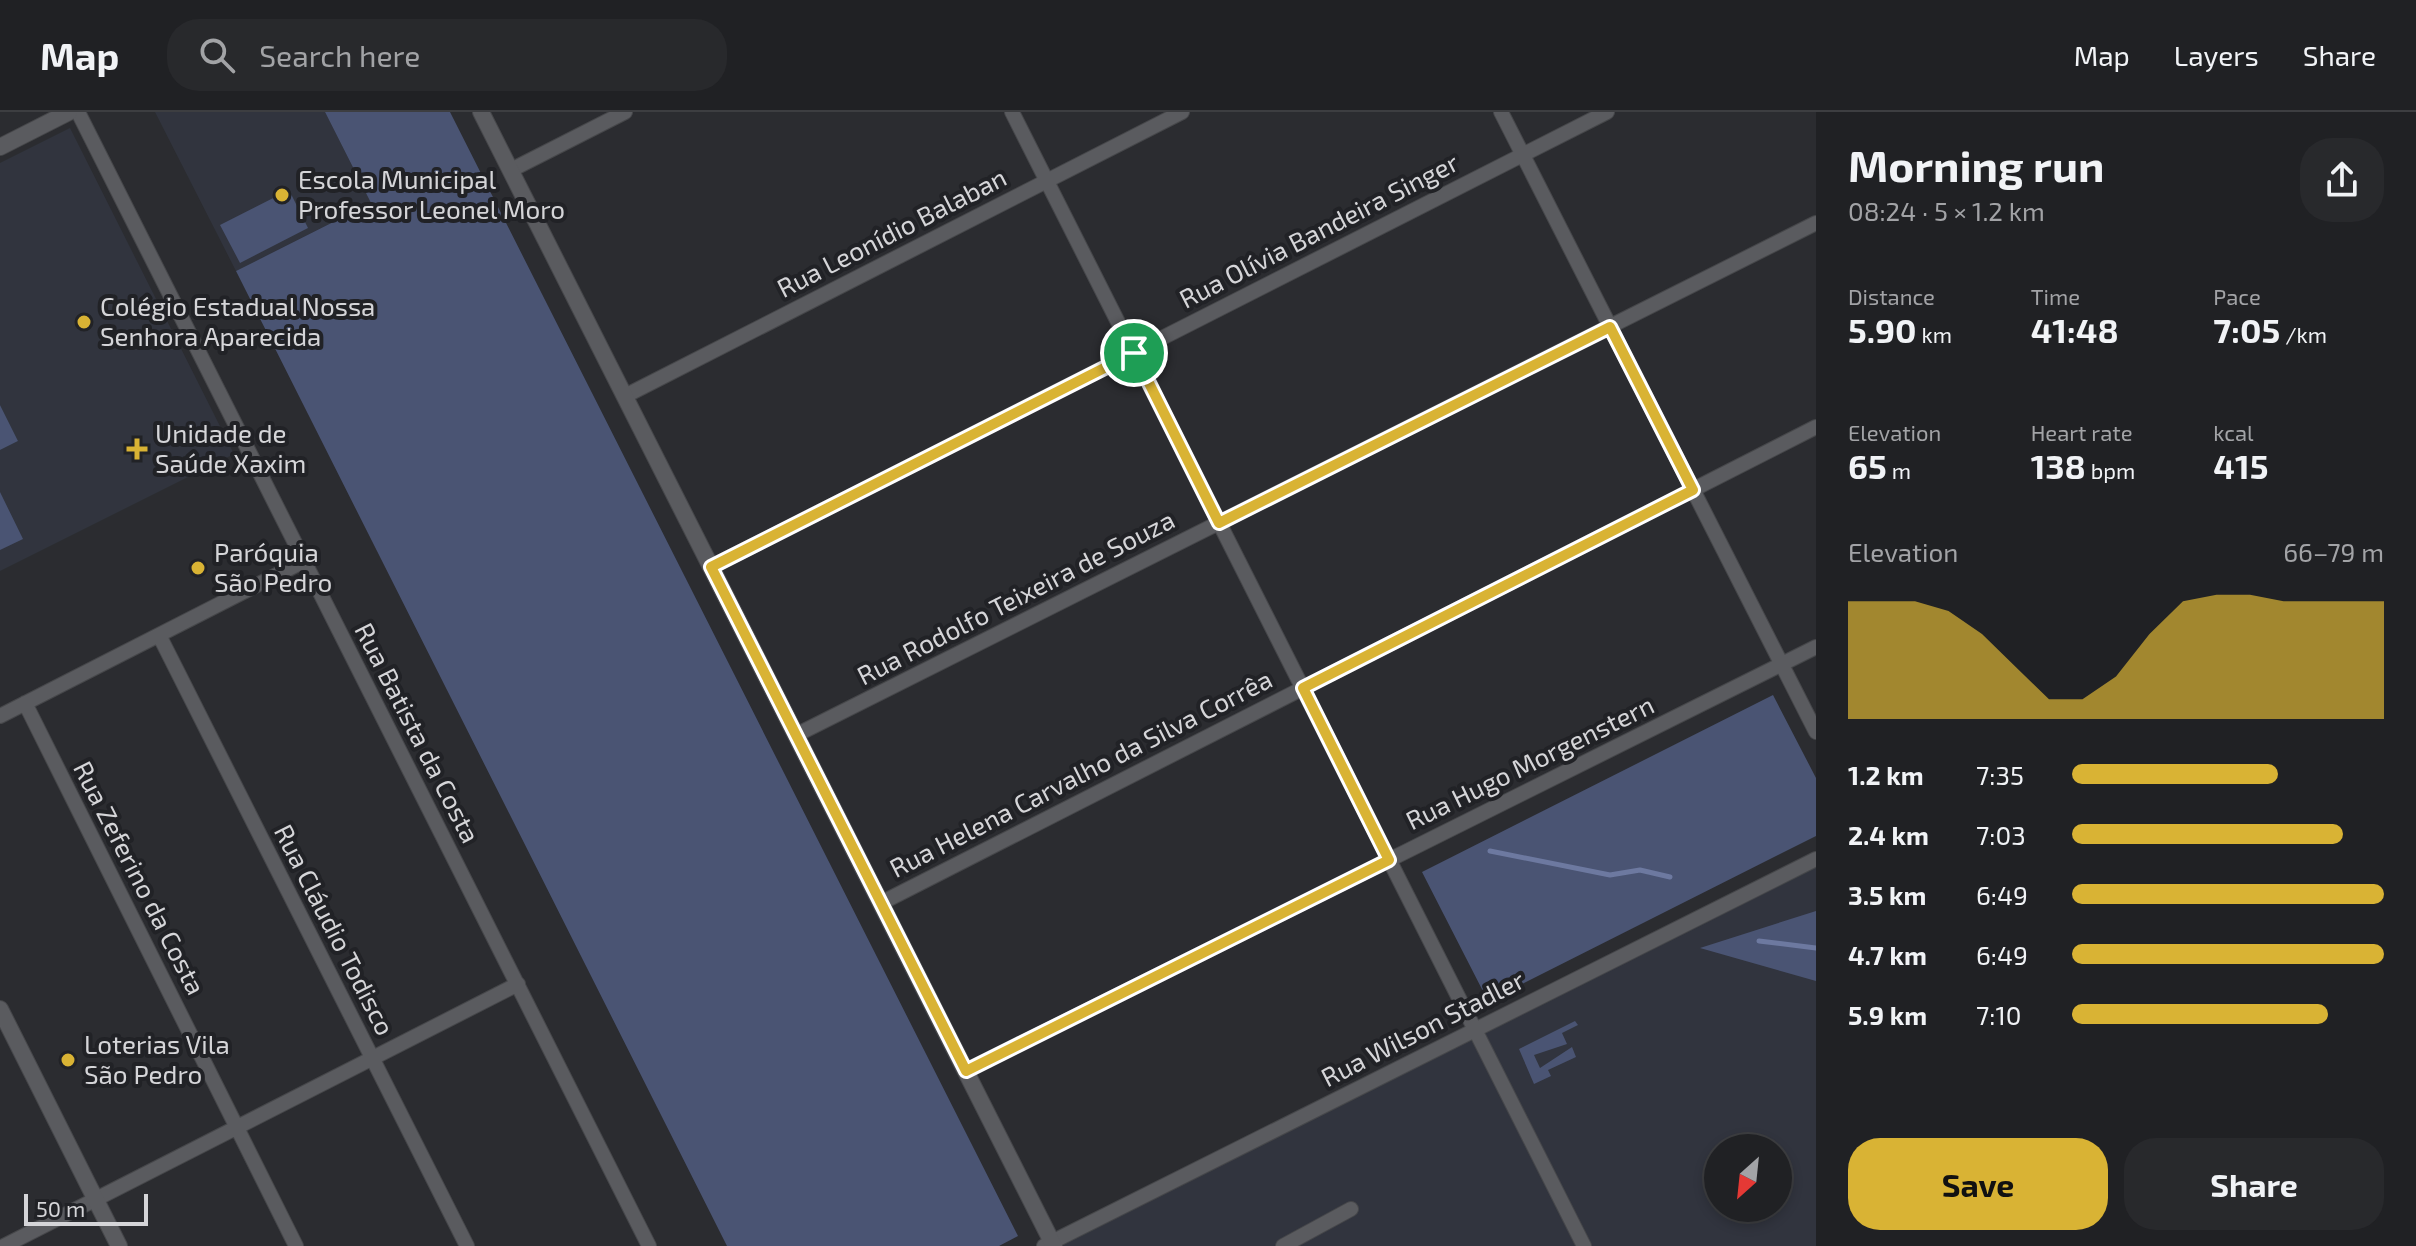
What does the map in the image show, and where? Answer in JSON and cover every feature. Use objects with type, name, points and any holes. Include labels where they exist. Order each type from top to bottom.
[{"type":"street","points":[[0,147],[69,112]]},
{"type":"street","name":"Rua Batista da Costa","points":[[78,112],[649,1246]]},
{"type":"street","points":[[481,112],[966,1071],[1050,1245]]},
{"type":"street","points":[[511,170],[625,112]]},
{"type":"street","points":[[1012,112],[1584,1246]]},
{"type":"street","name":"Rua Leonídio Balaban","points":[[625,396],[1182,112]]},
{"type":"street","points":[[1501,112],[1816,732]]},
{"type":"street","name":"Rua Olívia Bandeira Singer","points":[[711,567],[1607,112]]},
{"type":"street","name":"Rua Rodolfo Teixeira de Souza","points":[[796,735],[1816,223]]},
{"type":"street","name":"Rua Helena Carvalho da Silva Corrêa","points":[[881,903],[1816,427]]},
{"type":"street","points":[[0,716],[304,561]]},
{"type":"street","name":"Rua Cláudio Todisco","points":[[159,635],[467,1246]]},
{"type":"street","name":"Rua Hugo Morgenstern","points":[[966,1071],[1816,647]]},
{"type":"street","name":"Rua Zeferino da Costa","points":[[25,703],[296,1246]]},
{"type":"street","name":"Rua Wilson Stadler","points":[[1050,1245],[1816,859]]},
{"type":"street","points":[[4,1246],[518,984]]},
{"type":"street","points":[[0,1009],[119,1246]]},
{"type":"street","points":[[1283,1246],[1308,1241],[1351,1209]]},
{"type":"shaded area","name":"Escola Municipal Professor Leonel Moro","points":[[155,112],[325,112],[371,203],[236,271]]},
{"type":"shaded area","points":[[325,112],[450,112],[1018,1236],[999,1246],[727,1246],[236,271],[371,203]]},
{"type":"shaded area","name":"Colégio Estadual Nossa Senhora Aparecida","points":[[70,128],[234,454],[0,571],[0,450],[18,441],[0,405],[0,163]]},
{"type":"shaded area","points":[[289,190],[308,228],[240,263],[220,225]]},
{"type":"shaded area","points":[[0,405],[18,441],[0,450]]},
{"type":"shaded area","points":[[0,492],[23,539],[0,550]]},
{"type":"shaded area","points":[[1773,695],[1816,778],[1816,836],[1488,1001],[1422,872]]},
{"type":"shaded area","points":[[1816,859],[1816,1246],[1054,1246]]},
{"type":"shaded area","points":[[1816,911],[1816,981],[1700,948]]},
{"type":"shaded area","points":[[1575,1021],[1578,1025],[1562,1033],[1567,1044],[1534,1055],[1540,1068],[1572,1047],[1576,1057],[1548,1070],[1551,1076],[1534,1084],[1519,1049]]},
{"type":"waterway","points":[[1490,851],[1610,875],[1640,870],[1670,877]]},
{"type":"waterway","points":[[1759,941],[1816,948]]},
{"type":"place","name":"Escola Municipal Professor Leonel Moro","points":[[282,195]]},
{"type":"place","name":"Colégio Estadual Nossa Senhora Aparecida","points":[[84,322]]},
{"type":"place","name":"Unidade de Saúde Xaxim","points":[[137,449]]},
{"type":"place","name":"Paróquia São Pedro","points":[[198,568]]},
{"type":"place","name":"Loterias Vila São Pedro","points":[[68,1060]]},
{"type":"route","points":[[1610,327],[1693,490],[1303,688],[1389,860],[966,1071],[711,567],[1134,353],[1219,523],[1610,327]]}]
